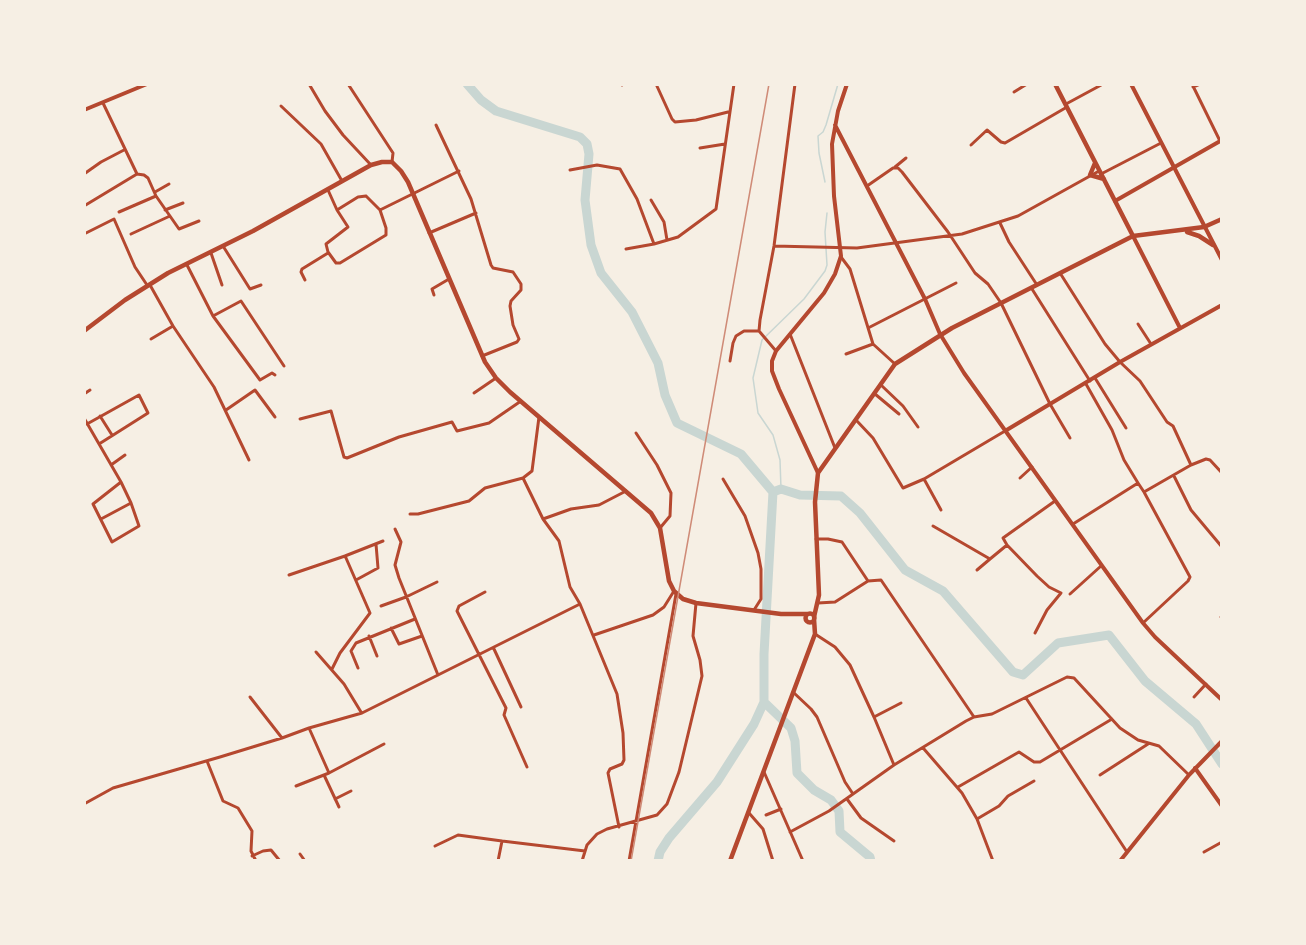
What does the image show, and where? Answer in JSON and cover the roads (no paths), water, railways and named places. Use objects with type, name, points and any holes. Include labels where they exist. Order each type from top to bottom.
[{"type":"main road","points":[[1055,84],[1133,236]]},
{"type":"main road","points":[[84,332],[148,284],[186,263],[211,253],[371,165],[392,162],[404,175],[482,356],[496,378],[651,513],[660,528],[669,581],[675,592],[696,603],[812,616]]},
{"type":"main road","points":[[1095,162],[1090,175],[1102,175]]},
{"type":"main road","points":[[812,616],[819,595],[815,502],[818,473],[895,364],[940,334],[1133,236],[1184,231],[1204,227],[1222,219]]},
{"type":"main road","points":[[1184,231],[1199,236],[1214,245]]},
{"type":"main road","points":[[730,861],[815,634],[812,616],[819,595]]},
{"type":"main road","points":[[790,615],[807,622]]},
{"type":"main road","points":[[812,616],[805,618],[815,634]]},
{"type":"street","points":[[134,84],[136,89]]},
{"type":"street","points":[[84,110],[147,84]]},
{"type":"street","points":[[309,84],[343,135],[371,165]]},
{"type":"street","points":[[348,84],[393,153],[392,162]]},
{"type":"street","points":[[656,84],[675,122],[696,120],[729,112]]},
{"type":"street","points":[[626,249],[654,244],[682,234],[715,211],[734,84]]},
{"type":"street","points":[[759,331],[774,246],[795,84]]},
{"type":"street","points":[[818,473],[772,371],[772,361],[776,351],[824,293],[835,274],[841,256],[832,144],[846,84]]},
{"type":"street","points":[[1014,92],[1027,84]]},
{"type":"street","points":[[970,145],[987,130],[1005,143],[1103,84]]},
{"type":"street","points":[[1131,84],[1222,260]]},
{"type":"street","points":[[1115,201],[1221,141],[1193,86],[1200,84]]},
{"type":"street","points":[[103,103],[136,174]]},
{"type":"street","points":[[281,106],[321,144],[342,181]]},
{"type":"street","points":[[436,125],[459,171],[476,213],[492,267],[513,272],[522,288],[511,301],[510,306],[513,325],[519,339],[517,342],[482,356]]},
{"type":"street","points":[[836,125],[925,299],[940,334],[964,373],[1143,623],[1155,638],[1222,700]]},
{"type":"street","points":[[774,246],[840,248],[895,243],[950,236],[1000,223],[1023,213],[1090,175],[1102,175],[1161,143]]},
{"type":"street","points":[[700,148],[725,144]]},
{"type":"street","points":[[84,174],[124,150]]},
{"type":"street","points":[[867,186],[906,158]]},
{"type":"street","points":[[570,170],[597,165],[617,167],[624,173],[643,213],[654,244]]},
{"type":"street","points":[[894,168],[902,172],[975,273],[988,284],[1001,303],[1050,404],[1070,438]]},
{"type":"street","points":[[380,210],[459,171]]},
{"type":"street","points":[[84,206],[136,174],[146,176],[165,210],[180,230],[199,221]]},
{"type":"street","points":[[120,212],[156,194],[169,184]]},
{"type":"street","points":[[327,189],[337,210],[348,227],[326,244],[328,252],[338,264],[386,235],[380,210],[369,199],[362,196],[337,210]]},
{"type":"street","points":[[651,200],[664,222],[667,240]]},
{"type":"street","points":[[165,210],[183,203]]},
{"type":"street","points":[[429,233],[476,213]]},
{"type":"street","points":[[131,234],[170,216]]},
{"type":"street","points":[[84,234],[114,219],[135,267],[199,362],[226,410],[249,460]]},
{"type":"street","points":[[1000,223],[1009,242],[1037,285]]},
{"type":"street","points":[[1133,236],[1180,328]]},
{"type":"street","points":[[223,246],[250,289],[261,285]]},
{"type":"street","points":[[305,280],[302,269],[328,252]]},
{"type":"street","points":[[211,253],[222,285]]},
{"type":"street","points":[[841,256],[850,269],[873,344],[895,364]]},
{"type":"street","points":[[186,263],[213,316],[260,380],[272,373],[275,375]]},
{"type":"street","points":[[1060,273],[1105,344],[1140,381],[1167,422],[1173,426],[1191,465]]},
{"type":"street","points":[[434,295],[432,289],[449,279]]},
{"type":"street","points":[[869,327],[956,283]]},
{"type":"street","points":[[1032,288],[1088,382],[1129,470],[1144,492],[1190,577],[1143,623]]},
{"type":"street","points":[[213,316],[241,301],[284,366]]},
{"type":"street","points":[[856,420],[873,438],[901,487],[906,488],[1222,305]]},
{"type":"street","points":[[1138,324],[1151,345]]},
{"type":"street","points":[[152,339],[174,326]]},
{"type":"street","points":[[730,361],[736,336],[744,331],[759,331],[776,351]]},
{"type":"street","points":[[790,334],[835,448]]},
{"type":"street","points":[[846,354],[873,344]]},
{"type":"street","points":[[474,393],[496,378]]},
{"type":"street","points":[[1095,378],[1126,428]]},
{"type":"street","points":[[881,385],[903,406],[918,428]]},
{"type":"street","points":[[84,394],[90,390]]},
{"type":"street","points":[[226,410],[255,390],[275,417]]},
{"type":"street","points":[[875,394],[899,414]]},
{"type":"street","points":[[87,424],[139,395],[148,412],[99,444]]},
{"type":"street","points":[[300,418],[332,412],[344,457],[347,458],[429,427],[452,422],[456,431],[459,431],[486,424],[521,401]]},
{"type":"street","points":[[100,416],[112,435]]},
{"type":"street","points":[[410,514],[469,501],[485,488],[523,478],[532,471],[539,417]]},
{"type":"street","points":[[84,418],[121,482],[131,503],[138,527],[110,541],[93,503],[121,482]]},
{"type":"street","points":[[636,433],[657,465],[671,493],[670,516],[660,528]]},
{"type":"street","points":[[111,465],[125,455]]},
{"type":"street","points":[[1144,492],[1191,465],[1208,459],[1222,473]]},
{"type":"street","points":[[1020,478],[1032,467]]},
{"type":"street","points":[[1174,476],[1191,510],[1222,547]]},
{"type":"street","points":[[523,478],[543,519],[556,535],[561,546],[568,582],[594,635],[611,677],[620,708],[624,760],[622,764],[610,768],[608,773],[620,827]]},
{"type":"street","points":[[723,479],[745,516],[758,553],[761,568],[761,599],[756,611]]},
{"type":"street","points":[[924,479],[941,510]]},
{"type":"street","points":[[1072,524],[1138,483]]},
{"type":"street","points":[[543,519],[571,509],[599,505],[626,491]]},
{"type":"street","points":[[1035,633],[1047,610],[1061,593],[1046,585],[1007,545],[1004,537],[1055,501]]},
{"type":"street","points":[[101,519],[131,503]]},
{"type":"street","points":[[933,526],[990,559]]},
{"type":"street","points":[[395,529],[400,542],[395,565],[438,675]]},
{"type":"street","points":[[816,539],[842,542],[868,581]]},
{"type":"street","points":[[289,575],[383,541]]},
{"type":"street","points":[[356,580],[378,568],[376,544]]},
{"type":"street","points":[[977,570],[1007,545]]},
{"type":"street","points":[[332,669],[340,652],[370,615],[370,610],[345,556]]},
{"type":"street","points":[[1070,594],[1101,566]]},
{"type":"street","points":[[817,603],[839,600],[868,581],[877,579],[882,581],[974,717]]},
{"type":"street","points":[[381,606],[437,582]]},
{"type":"street","points":[[485,592],[457,609],[478,656],[506,708],[504,715],[527,767]]},
{"type":"street","points":[[594,635],[653,615],[664,607],[675,592]]},
{"type":"street","points":[[629,861],[675,592]]},
{"type":"street","points":[[582,861],[585,851],[597,834],[661,813],[667,804],[679,772],[702,676],[693,636],[696,603]]},
{"type":"street","points":[[84,804],[114,788],[362,713],[580,604]]},
{"type":"street","points":[[358,668],[352,649],[360,640],[415,619]]},
{"type":"street","points":[[391,628],[399,644],[422,636]]},
{"type":"street","points":[[815,634],[829,642],[844,657],[855,675],[894,765]]},
{"type":"street","points":[[369,636],[376,656]]},
{"type":"street","points":[[494,648],[521,707]]},
{"type":"street","points":[[316,652],[332,669],[362,713]]},
{"type":"street","points":[[790,832],[829,811],[894,765],[974,717],[992,714],[1064,677],[1071,677],[1112,719],[1135,738],[1159,746],[1189,775]]},
{"type":"street","points":[[1194,697],[1206,684]]},
{"type":"street","points":[[793,692],[817,717],[845,782],[853,794]]},
{"type":"street","points":[[250,697],[282,738]]},
{"type":"street","points":[[1026,698],[1127,852]]},
{"type":"street","points":[[874,717],[901,703]]},
{"type":"street","points":[[958,787],[1019,752],[1037,763],[1112,719]]},
{"type":"street","points":[[309,728],[329,773]]},
{"type":"street","points":[[1120,861],[1189,775],[1220,743]]},
{"type":"street","points":[[296,786],[329,773],[384,744]]},
{"type":"street","points":[[1100,775],[1148,744]]},
{"type":"street","points":[[924,748],[958,787],[977,819],[993,861]]},
{"type":"street","points":[[207,761],[224,801],[238,808],[252,831],[252,856],[256,861]]},
{"type":"street","points":[[1195,768],[1222,806]]},
{"type":"street","points":[[764,772],[803,861]]},
{"type":"street","points":[[324,775],[339,807]]},
{"type":"street","points":[[977,819],[999,806],[1008,796],[1034,782]]},
{"type":"street","points":[[335,799],[351,791]]},
{"type":"street","points":[[847,798],[861,818],[894,841]]},
{"type":"street","points":[[766,815],[781,808]]},
{"type":"street","points":[[748,812],[763,829],[773,861]]},
{"type":"street","points":[[435,846],[458,835],[585,851]]},
{"type":"street","points":[[498,861],[502,841]]},
{"type":"street","points":[[1203,852],[1222,842]]},
{"type":"street","points":[[252,856],[271,850],[280,861]]},
{"type":"street","points":[[300,854],[305,861]]},
{"type":"waterway","points":[[467,84],[481,100],[496,111],[580,137],[587,144],[589,154],[585,200],[591,245],[601,273],[632,312],[658,363],[665,395],[677,423],[741,454],[773,492],[764,654],[764,702],[754,724],[717,782],[669,838],[660,852],[658,861]]},
{"type":"waterway","points":[[825,182],[818,136],[826,125],[838,84]]},
{"type":"waterway","points":[[781,489],[780,460],[773,435],[758,413],[753,378],[762,340],[804,299],[825,271],[827,213]]},
{"type":"waterway","points":[[773,492],[781,489],[800,495],[841,496],[860,513],[905,570],[943,591],[1013,672],[1023,675],[1058,643],[1109,635],[1145,681],[1196,724],[1222,764]]},
{"type":"waterway","points":[[764,702],[791,728],[795,741],[797,773],[814,790],[831,800],[839,811],[840,832],[870,857],[871,861]]},
{"type":"railway","points":[[631,861],[769,84]]}]
